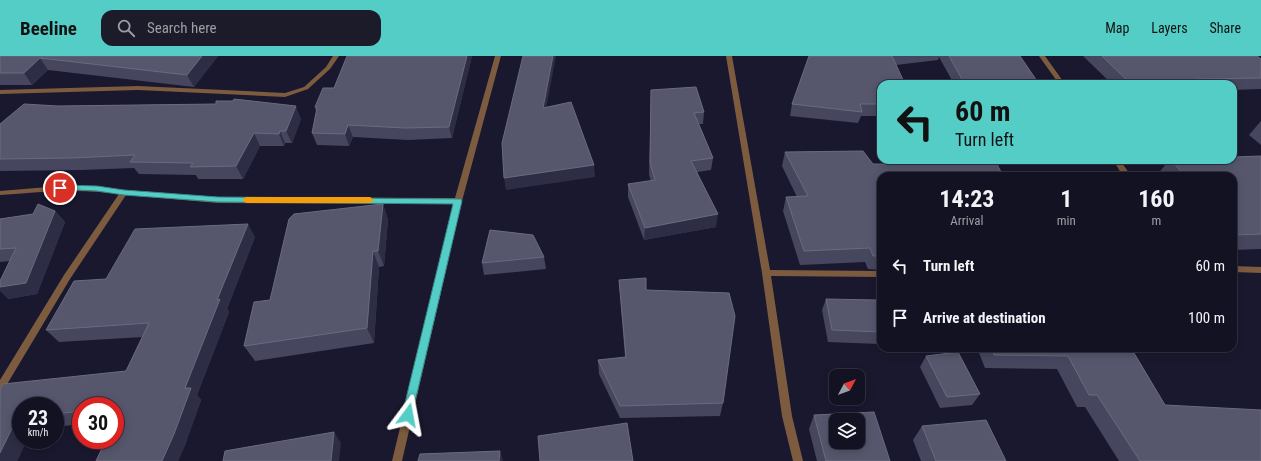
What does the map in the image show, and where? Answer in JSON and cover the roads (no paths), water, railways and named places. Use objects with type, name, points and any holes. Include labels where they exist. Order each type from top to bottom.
[{"type":"street","points":[[0,92],[138,88],[285,96],[306,88],[328,68],[336,56]]},
{"type":"street","points":[[397,461],[458,201],[498,56]]},
{"type":"street","points":[[729,56],[766,273],[787,416],[798,461]]},
{"type":"street","points":[[1042,56],[1059,80]]},
{"type":"street","points":[[0,193],[60,188],[97,188],[124,192],[218,200],[458,201]]},
{"type":"street","points":[[0,388],[67,277],[124,192]]},
{"type":"street","points":[[1237,269],[1261,270]]},
{"type":"street","points":[[766,273],[877,274]]}]
